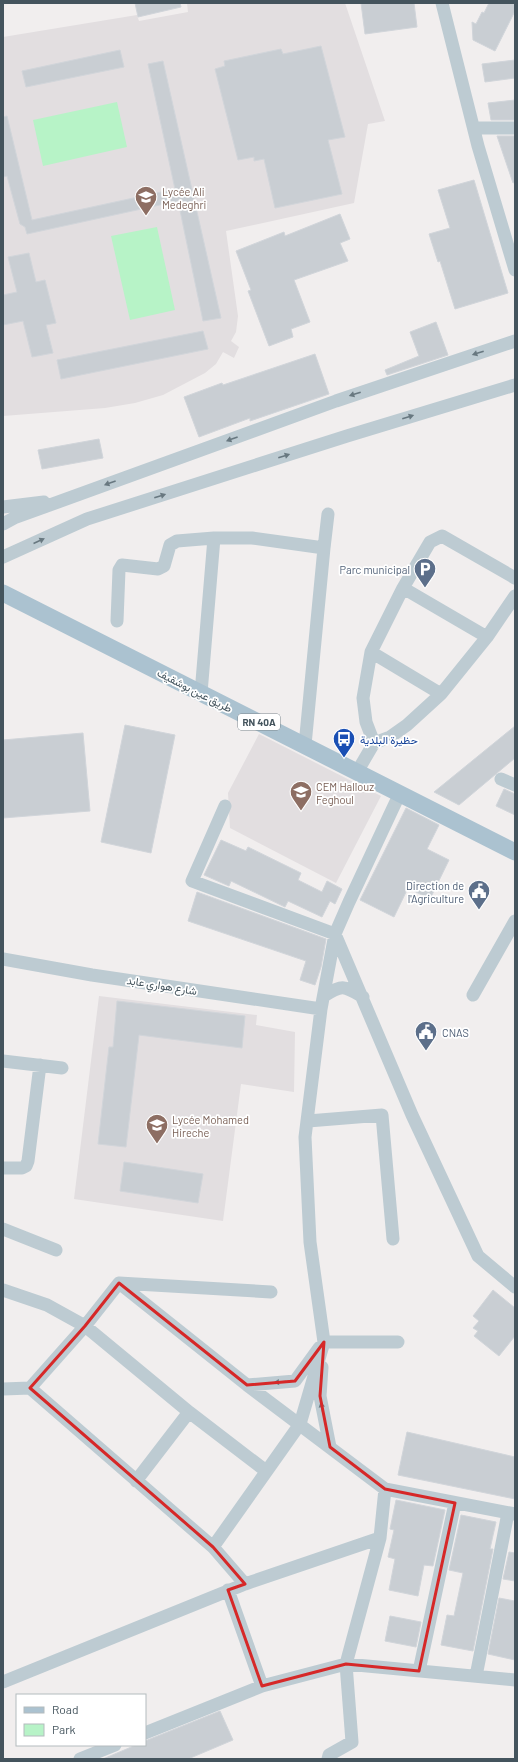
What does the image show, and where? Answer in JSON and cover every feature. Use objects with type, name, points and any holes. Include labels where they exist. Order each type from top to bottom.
[{"type":"main road","name":"طريق عين بوشقيف","points":[[3,593],[515,852]]},
{"type":"street","points":[[442,3],[474,128],[509,228],[515,270]]},
{"type":"street","points":[[474,128],[515,128]]},
{"type":"street","points":[[3,524],[14,518],[336,401],[515,341]]},
{"type":"street","points":[[3,557],[87,519],[347,436],[515,385]]},
{"type":"street","points":[[3,508],[71,498]]},
{"type":"street","points":[[305,745],[328,514]]},
{"type":"street","points":[[374,743],[366,722],[363,698],[371,652],[403,588],[430,542],[442,536],[515,578]]},
{"type":"street","points":[[117,621],[119,570],[122,565],[158,569],[164,566],[170,545],[177,541],[214,538],[252,538],[324,548]]},
{"type":"street","points":[[201,693],[214,538]]},
{"type":"street","points":[[403,588],[487,637]]},
{"type":"street","points":[[357,772],[374,743],[390,737],[407,725],[441,694],[487,637],[515,596]]},
{"type":"street","points":[[371,652],[441,694]]},
{"type":"street","points":[[501,779],[515,785]]},
{"type":"street","points":[[330,1447],[320,1396],[324,1342],[310,1242],[306,1137],[321,1010],[336,934],[400,793]]},
{"type":"street","points":[[225,806],[192,880],[336,934],[412,1115],[478,1256],[515,1287]]},
{"type":"street","points":[[473,995],[515,921]]},
{"type":"street","name":"شارع هواري عابد","points":[[3,959],[92,975],[321,1010]]},
{"type":"street","points":[[324,996],[338,988],[348,988],[363,998]]},
{"type":"street","points":[[3,1061],[62,1068]]},
{"type":"street","points":[[3,1168],[22,1168],[26,1166],[28,1161],[40,1065]]},
{"type":"street","points":[[308,1121],[382,1115],[393,1239]]},
{"type":"street","points":[[3,1229],[56,1250]]},
{"type":"street","points":[[119,1283],[271,1292]]},
{"type":"street","points":[[30,1388],[85,1326],[119,1283]]},
{"type":"street","points":[[119,1283],[247,1385],[386,1489],[512,1513],[476,1676]]},
{"type":"street","points":[[3,1290],[47,1305],[85,1326],[189,1412],[266,1471]]},
{"type":"street","points":[[324,1342],[398,1342]]},
{"type":"street","points":[[247,1385],[295,1381],[324,1342]]},
{"type":"street","points":[[213,1547],[300,1424],[324,1342]]},
{"type":"street","points":[[3,1389],[30,1388],[213,1547],[244,1584]]},
{"type":"street","points":[[136,1481],[189,1412]]},
{"type":"street","points":[[325,1758],[352,1742],[346,1664],[380,1538],[386,1489]]},
{"type":"street","points":[[419,1671],[455,1503]]},
{"type":"street","points":[[3,1682],[228,1590],[380,1538]]},
{"type":"street","points":[[228,1590],[262,1686]]},
{"type":"street","points":[[146,1733],[262,1686],[346,1664],[515,1680]]},
{"type":"street","points":[[80,1759],[112,1746]]},
{"type":"highlighted area","points":[[119,1283],[247,1385],[295,1381],[324,1342],[320,1396],[330,1447],[385,1489],[455,1503],[419,1671],[346,1664],[262,1686],[228,1590],[245,1584],[213,1547],[30,1388],[85,1326]]},
{"type":"shaded area","name":"Lycée Ali Medeghri","points":[[187,3],[345,3],[385,121],[368,124],[354,203],[226,231],[238,316],[236,332],[231,341],[239,347],[234,358],[223,352],[216,364],[205,373],[163,395],[135,403],[105,408],[3,416],[3,37],[137,15],[139,21],[188,12]]},
{"type":"shaded area","name":"CEM Hallouz Feghoul","points":[[259,734],[381,796],[336,883],[230,828],[228,793]]},
{"type":"shaded area","name":"Lycée Mohamed Hireche","points":[[99,996],[257,1015],[256,1025],[295,1032],[294,1092],[241,1084],[223,1221],[74,1199]]},
{"type":"green space","points":[[117,102],[127,147],[43,166],[33,120]]},
{"type":"green space","points":[[157,227],[175,310],[130,320],[111,236]]},
{"type":"building","points":[[135,3],[180,3],[181,7],[138,17]]},
{"type":"building","points":[[361,3],[414,3],[417,27],[365,34]]},
{"type":"building","points":[[489,3],[515,3],[515,11],[495,51],[473,40],[472,22],[476,24],[482,12],[484,13]]},
{"type":"building","points":[[321,46],[345,137],[328,140],[342,194],[275,208],[264,159],[254,161],[254,157],[238,160],[215,69],[225,66],[224,61],[281,49],[283,54]]},
{"type":"building","points":[[120,50],[124,67],[26,87],[22,71]]},
{"type":"building","points":[[515,60],[515,78],[485,82],[482,64]]},
{"type":"building","points":[[163,61],[221,318],[203,321],[178,201],[27,234],[25,227],[20,224],[7,176],[3,177],[3,117],[7,116],[32,220],[175,189],[148,64]]},
{"type":"building","points":[[515,100],[515,120],[491,120],[488,103]]},
{"type":"building","points":[[497,136],[515,136],[515,182],[513,183]]},
{"type":"building","points":[[474,180],[508,293],[455,309],[440,261],[438,262],[429,234],[450,228],[438,190]]},
{"type":"building","points":[[340,214],[350,239],[340,243],[348,261],[294,280],[310,322],[291,329],[293,337],[269,346],[248,291],[251,290],[236,251],[284,232],[285,236]]},
{"type":"building","points":[[29,253],[36,282],[45,280],[56,323],[46,325],[53,353],[32,357],[23,321],[3,325],[3,295],[17,292],[8,257]]},
{"type":"building","points":[[436,322],[448,355],[387,375],[385,370],[419,356],[410,332]]},
{"type":"building","points":[[203,331],[208,349],[61,379],[57,360]]},
{"type":"building","points":[[315,354],[329,394],[250,421],[250,418],[199,437],[184,397],[222,383],[223,385]]},
{"type":"building","points":[[99,439],[103,458],[42,469],[38,450]]},
{"type":"building","points":[[125,725],[175,735],[151,853],[101,842]]},
{"type":"building","points":[[515,726],[515,758],[459,805],[434,792]]},
{"type":"building","points":[[83,733],[90,811],[3,818],[3,740]]},
{"type":"building","points":[[504,789],[515,794],[515,815],[496,806]]},
{"type":"building","points":[[406,808],[439,825],[427,849],[449,860],[430,899],[408,888],[394,917],[360,900]]},
{"type":"building","points":[[221,840],[246,851],[248,847],[301,873],[298,880],[322,892],[327,881],[342,889],[335,904],[330,901],[322,917],[288,901],[285,907],[231,881],[229,886],[204,875]]},
{"type":"building","points":[[197,892],[326,939],[321,967],[315,985],[300,980],[306,961],[188,921]]},
{"type":"building","points":[[117,1001],[245,1016],[242,1048],[139,1035],[126,1147],[98,1144],[109,1047],[113,1047]]},
{"type":"building","points":[[124,1162],[203,1174],[198,1203],[120,1191]]},
{"type":"building","points":[[493,1290],[515,1308],[515,1336],[499,1356],[474,1336],[478,1331],[473,1328],[479,1321],[473,1316]]},
{"type":"building","points":[[407,1432],[515,1457],[515,1499],[398,1475]]},
{"type":"building","points":[[396,1500],[445,1510],[433,1566],[424,1565],[418,1596],[389,1590],[395,1559],[388,1557],[394,1530],[390,1529]]},
{"type":"building","points":[[461,1515],[496,1522],[490,1549],[493,1549],[473,1651],[441,1645],[447,1615],[454,1616],[463,1573],[449,1570]]},
{"type":"building","points":[[509,1552],[515,1553],[515,1581],[503,1579]]},
{"type":"building","points":[[499,1598],[515,1601],[515,1660],[488,1654]]},
{"type":"building","points":[[390,1616],[421,1622],[416,1647],[385,1641]]},
{"type":"building","points":[[220,1711],[233,1740],[188,1759],[103,1759],[134,1746],[146,1746],[146,1741]]},
{"type":"place","name":"Lycée Ali Medeghri","points":[[146,216]]},
{"type":"place","name":"Parc municipal","points":[[425,588]]},
{"type":"place","name":"حظيرة البلدية","points":[[344,758]]},
{"type":"place","name":"CEM Hallouz Feghoul","points":[[301,812]]},
{"type":"place","name":"Direction de l'Agriculture","points":[[479,910]]},
{"type":"place","name":"CNAS","points":[[426,1052]]},
{"type":"place","name":"Lycée Mohamed Hireche","points":[[157,1144]]}]
